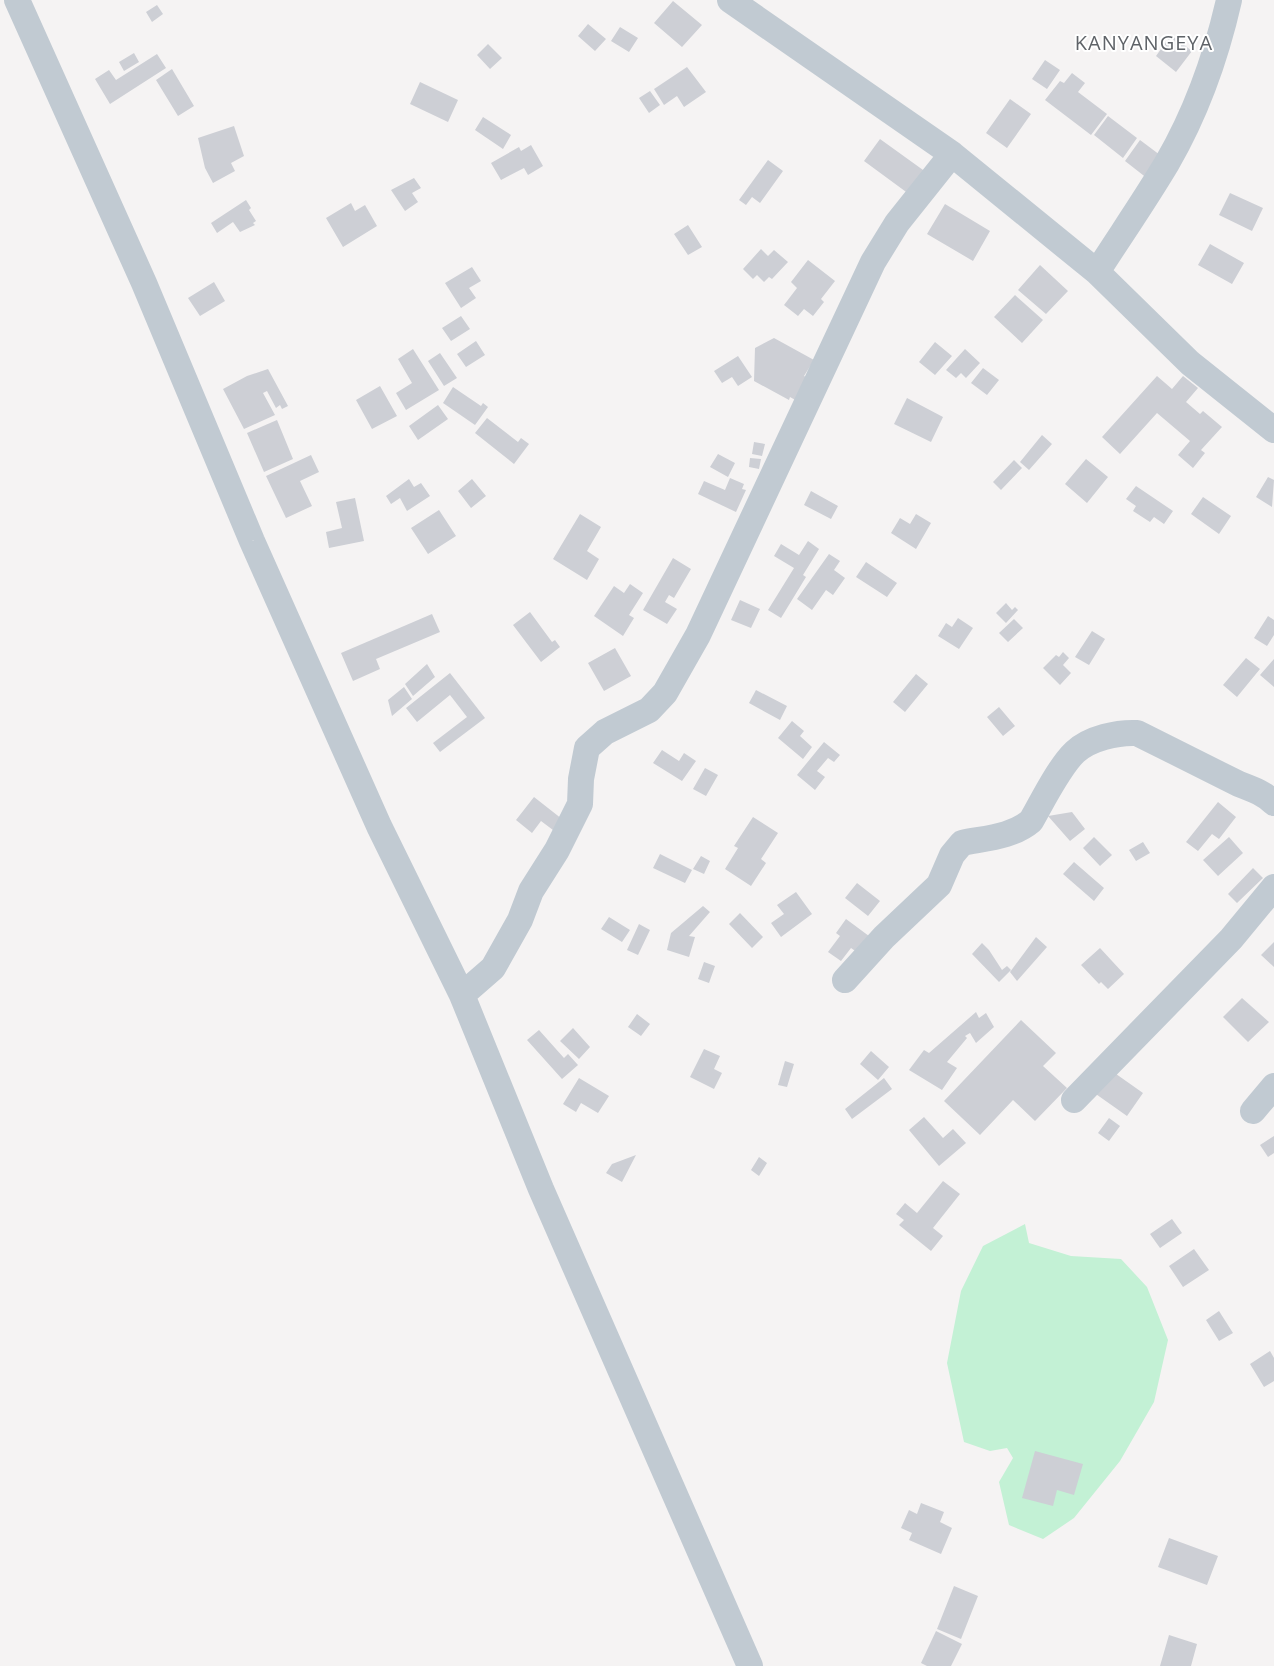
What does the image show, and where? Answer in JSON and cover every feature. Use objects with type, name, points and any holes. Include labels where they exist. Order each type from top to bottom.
[{"type":"street","points":[[16,0],[144,282],[252,541],[371,808],[462,995],[544,1198],[750,1666]]},
{"type":"street","points":[[730,0],[952,154],[1097,272],[1190,363],[1272,421]]},
{"type":"street","points":[[1097,272],[1167,162],[1194,108],[1218,47],[1229,0]]},
{"type":"street","points":[[462,995],[493,968],[520,920],[531,892],[557,850],[580,804],[581,779],[588,748],[605,732],[623,721],[648,710],[665,693],[681,667],[698,635],[873,262],[897,223],[952,154]]},
{"type":"street","points":[[845,980],[884,937],[938,885],[956,848],[962,843],[1012,833],[1022,829],[1031,822],[1071,757],[1086,746],[1119,732],[1137,732],[1239,784],[1253,789],[1268,797],[1274,803]]},
{"type":"street","points":[[1074,1100],[1231,939],[1274,887]]},
{"type":"street","points":[[1253,1111],[1274,1086]]},
{"type":"green space","points":[[1025,1224],[1029,1243],[1071,1256],[1121,1259],[1147,1287],[1168,1340],[1154,1402],[1120,1461],[1074,1518],[1043,1539],[1009,1525],[999,1482],[1013,1458],[1007,1448],[990,1451],[964,1442],[947,1363],[961,1291],[983,1246]]},
{"type":"building","points":[[673,1],[702,25],[682,47],[654,23]]},
{"type":"building","points":[[157,5],[163,14],[152,22],[146,12]]},
{"type":"building","points":[[588,24],[606,39],[595,51],[578,36]]},
{"type":"building","points":[[620,27],[638,38],[629,52],[611,41]]},
{"type":"building","points":[[1171,35],[1192,51],[1176,72],[1156,56]]},
{"type":"building","points":[[488,44],[502,58],[490,69],[477,55]]},
{"type":"building","points":[[134,53],[139,62],[124,71],[119,62]]},
{"type":"building","points":[[157,54],[166,68],[110,104],[95,79],[109,70],[116,80]]},
{"type":"building","points":[[1045,60],[1060,70],[1047,89],[1032,79]]},
{"type":"building","points":[[687,67],[706,92],[684,107],[677,96],[664,105],[654,89]]},
{"type":"building","points":[[172,69],[194,106],[178,116],[156,80]]},
{"type":"building","points":[[1072,73],[1085,83],[1078,92],[1107,114],[1091,135],[1045,100],[1060,81],[1064,83]]},
{"type":"building","points":[[420,82],[458,100],[448,122],[410,104]]},
{"type":"building","points":[[650,91],[660,105],[649,113],[639,98]]},
{"type":"building","points":[[1010,99],[1031,114],[1007,148],[986,133]]},
{"type":"building","points":[[1108,116],[1137,138],[1123,158],[1094,135]]},
{"type":"building","points":[[483,117],[511,135],[503,149],[475,130]]},
{"type":"building","points":[[234,126],[244,156],[231,163],[235,171],[213,183],[205,168],[198,138]]},
{"type":"building","points":[[880,139],[930,175],[913,197],[864,161]]},
{"type":"building","points":[[1140,140],[1164,158],[1148,179],[1125,161]]},
{"type":"building","points":[[531,145],[543,166],[528,175],[524,168],[501,180],[491,163],[519,147],[521,151]]},
{"type":"building","points":[[768,160],[783,171],[760,203],[752,197],[746,205],[739,200]]},
{"type":"building","points":[[414,178],[421,188],[412,193],[418,202],[405,211],[391,190]]},
{"type":"building","points":[[1230,193],[1263,208],[1252,231],[1219,215]]},
{"type":"building","points":[[246,200],[251,208],[249,210],[256,221],[253,223],[255,225],[240,232],[233,222],[217,233],[211,223]]},
{"type":"building","points":[[351,203],[355,211],[365,205],[377,226],[343,247],[326,218]]},
{"type":"building","points":[[945,204],[990,231],[973,261],[927,234]]},
{"type":"building","points":[[688,225],[702,247],[688,255],[674,234]]},
{"type":"building","points":[[1210,244],[1244,263],[1232,284],[1198,265]]},
{"type":"building","points":[[761,249],[768,256],[774,250],[788,262],[772,279],[769,277],[764,282],[757,275],[753,279],[743,269]]},
{"type":"building","points":[[808,260],[835,281],[821,299],[824,302],[813,316],[804,309],[798,316],[784,305],[797,288],[791,282]]},
{"type":"building","points":[[1040,265],[1068,291],[1046,314],[1018,290]]},
{"type":"building","points":[[472,267],[481,281],[469,288],[476,298],[461,308],[445,283]]},
{"type":"building","points":[[214,282],[225,301],[200,316],[188,298]]},
{"type":"building","points":[[1015,295],[1043,320],[1022,343],[994,317]]},
{"type":"building","points":[[461,316],[470,329],[451,341],[442,328]]},
{"type":"building","points":[[774,338],[814,360],[804,376],[810,379],[797,401],[790,397],[789,400],[754,381],[755,348]]},
{"type":"building","points":[[476,341],[485,355],[466,367],[457,354]]},
{"type":"building","points":[[935,342],[952,356],[935,375],[919,362]]},
{"type":"building","points":[[413,349],[439,390],[406,410],[396,393],[412,383],[398,359]]},
{"type":"building","points":[[965,349],[980,363],[966,378],[961,373],[956,378],[946,370]]},
{"type":"building","points":[[440,353],[457,378],[444,386],[428,361]]},
{"type":"building","points":[[738,356],[752,377],[738,386],[732,377],[722,383],[714,371]]},
{"type":"building","points":[[983,368],[999,380],[987,395],[971,383]]},
{"type":"building","points":[[268,369],[288,406],[282,409],[280,405],[276,408],[267,391],[263,393],[275,415],[244,429],[223,389],[247,376]]},
{"type":"building","points":[[1157,376],[1172,389],[1183,376],[1198,388],[1186,402],[1200,414],[1203,411],[1222,427],[1201,450],[1205,453],[1193,468],[1178,455],[1190,441],[1157,413],[1120,454],[1102,437]]},
{"type":"building","points":[[380,386],[397,416],[372,429],[356,400]]},
{"type":"building","points":[[453,387],[481,406],[483,403],[488,407],[475,425],[443,403]]},
{"type":"building","points":[[907,398],[943,417],[931,442],[894,424]]},
{"type":"building","points":[[438,405],[448,419],[418,440],[409,426]]},
{"type":"building","points":[[487,418],[518,442],[521,438],[529,444],[514,464],[475,433]]},
{"type":"building","points":[[277,420],[293,459],[264,472],[247,433]]},
{"type":"building","points":[[1042,435],[1052,444],[1029,470],[1020,462]]},
{"type":"building","points":[[754,442],[765,444],[762,456],[752,454]]},
{"type":"building","points":[[718,454],[735,463],[728,477],[710,467]]},
{"type":"building","points":[[311,455],[319,472],[300,481],[312,506],[286,518],[266,476]]},
{"type":"building","points":[[750,458],[761,459],[759,469],[749,467]]},
{"type":"building","points":[[1086,459],[1108,477],[1087,503],[1065,484]]},
{"type":"building","points":[[1014,460],[1022,468],[1001,490],[993,482]]},
{"type":"building","points":[[1268,477],[1274,480],[1272,507],[1256,497]]},
{"type":"building","points":[[730,478],[744,484],[742,489],[746,490],[736,512],[698,494],[704,481],[725,490]]},
{"type":"building","points":[[409,479],[414,487],[421,483],[430,496],[407,511],[400,498],[391,504],[386,496]]},
{"type":"building","points":[[472,479],[486,496],[471,508],[458,491]]},
{"type":"building","points":[[1136,486],[1173,511],[1164,524],[1154,517],[1150,522],[1133,511],[1136,506],[1126,499]]},
{"type":"building","points":[[811,491],[838,506],[831,519],[804,505]]},
{"type":"building","points":[[1203,497],[1231,516],[1219,534],[1191,514]]},
{"type":"building","points":[[355,498],[364,541],[329,548],[326,532],[342,528],[336,502]]},
{"type":"building","points":[[439,510],[456,536],[428,554],[411,528]]},
{"type":"building","points":[[580,514],[601,527],[587,551],[599,559],[587,580],[553,559]]},
{"type":"building","points":[[916,514],[931,523],[916,549],[891,533],[900,518],[910,524]]},
{"type":"building","points":[[808,541],[819,549],[803,575],[806,577],[781,618],[768,610],[794,568],[774,556],[781,544],[799,555]]},
{"type":"building","points":[[829,554],[840,561],[834,570],[845,578],[833,595],[826,590],[812,610],[797,599]]},
{"type":"building","points":[[673,558],[691,569],[674,598],[669,595],[665,602],[677,609],[667,624],[643,610]]},
{"type":"building","points":[[866,562],[897,583],[887,597],[856,577]]},
{"type":"building","points":[[630,584],[643,593],[629,615],[634,618],[623,636],[594,616],[614,586],[624,593]]},
{"type":"building","points":[[740,600],[760,609],[751,628],[731,620]]},
{"type":"building","points":[[1006,603],[1012,610],[1015,607],[1018,610],[1006,623],[996,613]]},
{"type":"building","points":[[530,612],[552,642],[555,640],[560,647],[541,662],[513,625]]},
{"type":"building","points":[[432,614],[440,632],[376,659],[380,669],[353,681],[341,653]]},
{"type":"building","points":[[1268,616],[1274,620],[1274,635],[1267,646],[1254,638]]},
{"type":"building","points":[[958,618],[973,628],[959,649],[938,636],[946,623],[952,627]]},
{"type":"building","points":[[1014,619],[1023,628],[1008,642],[999,633]]},
{"type":"building","points":[[1092,631],[1105,639],[1089,665],[1075,657]]},
{"type":"building","points":[[615,648],[631,676],[604,691],[588,663]]},
{"type":"building","points":[[1063,652],[1069,658],[1063,665],[1071,673],[1060,685],[1043,668],[1056,655],[1059,657]]},
{"type":"building","points":[[1246,658],[1260,669],[1237,697],[1223,685]]},
{"type":"building","points":[[1274,659],[1274,687],[1260,675]]},
{"type":"building","points":[[427,664],[435,677],[413,696],[405,684]]},
{"type":"building","points":[[450,673],[485,718],[440,752],[433,743],[467,717],[450,695],[417,722],[406,708]]},
{"type":"building","points":[[916,674],[928,684],[905,712],[893,702]]},
{"type":"building","points":[[404,687],[412,699],[392,716],[388,700]]},
{"type":"building","points":[[756,690],[787,706],[780,720],[749,703]]},
{"type":"building","points":[[999,707],[1015,726],[1003,736],[987,717]]},
{"type":"building","points":[[792,721],[804,731],[800,736],[812,747],[803,759],[778,738]]},
{"type":"building","points":[[824,742],[840,755],[834,762],[828,758],[817,771],[825,777],[815,790],[797,775]]},
{"type":"building","points":[[662,750],[679,761],[684,753],[696,761],[682,781],[653,763]]},
{"type":"building","points":[[705,768],[718,775],[706,796],[693,789]]},
{"type":"building","points":[[534,797],[562,819],[553,830],[541,821],[532,833],[516,820]]},
{"type":"building","points":[[1218,802],[1236,817],[1219,839],[1212,834],[1198,851],[1186,842]]},
{"type":"building","points":[[1072,812],[1085,829],[1070,841],[1048,816]]},
{"type":"building","points":[[753,817],[778,833],[761,859],[766,863],[751,886],[725,869],[738,848],[734,846]]},
{"type":"building","points":[[1094,837],[1112,855],[1100,866],[1083,848]]},
{"type":"building","points":[[1229,837],[1243,853],[1218,876],[1203,860]]},
{"type":"building","points":[[1143,842],[1150,853],[1136,861],[1129,850]]},
{"type":"building","points":[[660,854],[692,870],[685,883],[653,868]]},
{"type":"building","points":[[701,856],[710,861],[704,874],[693,869]]},
{"type":"building","points":[[1074,862],[1104,888],[1094,901],[1063,874]]},
{"type":"building","points":[[1253,868],[1263,878],[1237,903],[1228,894]]},
{"type":"building","points":[[857,883],[880,901],[868,916],[845,898]]},
{"type":"building","points":[[796,892],[812,914],[781,937],[771,923],[784,914],[777,905]]},
{"type":"building","points":[[703,906],[710,912],[689,936],[695,937],[689,957],[667,950],[671,933]]},
{"type":"building","points":[[740,913],[763,937],[752,948],[729,924]]},
{"type":"building","points":[[609,917],[630,930],[622,942],[601,929]]},
{"type":"building","points":[[846,919],[873,939],[861,955],[851,948],[841,961],[828,952],[840,936],[836,933]]},
{"type":"building","points":[[639,924],[650,930],[638,955],[627,950]]},
{"type":"building","points":[[1036,937],[1047,947],[1017,981],[1010,972]]},
{"type":"building","points":[[1274,942],[1274,967],[1261,955]]},
{"type":"building","points":[[982,943],[1002,970],[1007,966],[1011,970],[999,982],[972,954]]},
{"type":"building","points":[[1100,948],[1124,974],[1108,989],[1101,982],[1099,984],[1081,965]]},
{"type":"building","points":[[704,962],[715,966],[709,983],[698,979]]},
{"type":"building","points":[[1242,998],[1269,1022],[1248,1042],[1223,1017]]},
{"type":"building","points":[[976,1012],[979,1018],[986,1013],[994,1027],[976,1043],[970,1033],[965,1036],[967,1038],[947,1062],[957,1068],[942,1090],[909,1070],[924,1050],[929,1053]]},
{"type":"building","points":[[637,1014],[650,1024],[641,1036],[628,1027]]},
{"type":"building","points":[[1021,1020],[1056,1053],[1043,1066],[1067,1088],[1035,1121],[1013,1100],[980,1135],[944,1101]]},
{"type":"building","points":[[573,1028],[590,1047],[579,1059],[560,1041]]},
{"type":"building","points":[[539,1030],[564,1058],[568,1054],[578,1065],[562,1079],[527,1040]]},
{"type":"building","points":[[704,1049],[720,1056],[714,1069],[722,1073],[714,1089],[690,1077]]},
{"type":"building","points":[[871,1051],[889,1067],[878,1080],[860,1064]]},
{"type":"building","points":[[785,1061],[794,1064],[787,1087],[778,1085]]},
{"type":"building","points":[[1109,1069],[1143,1093],[1127,1116],[1093,1092]]},
{"type":"building","points":[[579,1078],[609,1096],[598,1113],[581,1103],[576,1112],[563,1104]]},
{"type":"building","points":[[884,1078],[892,1089],[852,1119],[845,1109]]},
{"type":"building","points":[[924,1117],[943,1138],[953,1129],[966,1143],[939,1166],[909,1130]]},
{"type":"building","points":[[1109,1118],[1120,1126],[1109,1141],[1098,1133]]},
{"type":"building","points":[[1274,1136],[1274,1153],[1268,1157],[1260,1145]]},
{"type":"building","points":[[636,1155],[622,1182],[606,1173],[612,1164]]},
{"type":"building","points":[[759,1157],[767,1163],[759,1176],[751,1170]]},
{"type":"building","points":[[943,1181],[960,1194],[933,1228],[943,1236],[931,1251],[899,1225],[904,1220],[896,1214],[905,1203],[917,1213]]},
{"type":"building","points":[[1172,1219],[1182,1233],[1160,1248],[1150,1234]]},
{"type":"building","points":[[1194,1249],[1209,1270],[1183,1287],[1169,1266]]},
{"type":"building","points":[[1219,1311],[1233,1333],[1219,1341],[1206,1320]]},
{"type":"building","points":[[1270,1351],[1274,1358],[1274,1381],[1264,1387],[1250,1364]]},
{"type":"building","points":[[1035,1451],[1083,1464],[1074,1495],[1057,1490],[1053,1506],[1022,1498]]},
{"type":"building","points":[[921,1503],[944,1512],[940,1522],[952,1528],[941,1554],[909,1540],[912,1533],[901,1528],[909,1510],[917,1514]]},
{"type":"building","points":[[1169,1538],[1218,1556],[1207,1585],[1158,1567]]},
{"type":"building","points":[[954,1586],[978,1596],[961,1639],[937,1629]]},
{"type":"building","points":[[936,1631],[962,1644],[951,1666],[927,1666],[921,1663]]},
{"type":"building","points":[[1169,1635],[1197,1644],[1191,1666],[1160,1666]]},
{"type":"district","name":"KANYANGEYA","points":[[1144,43]]}]
